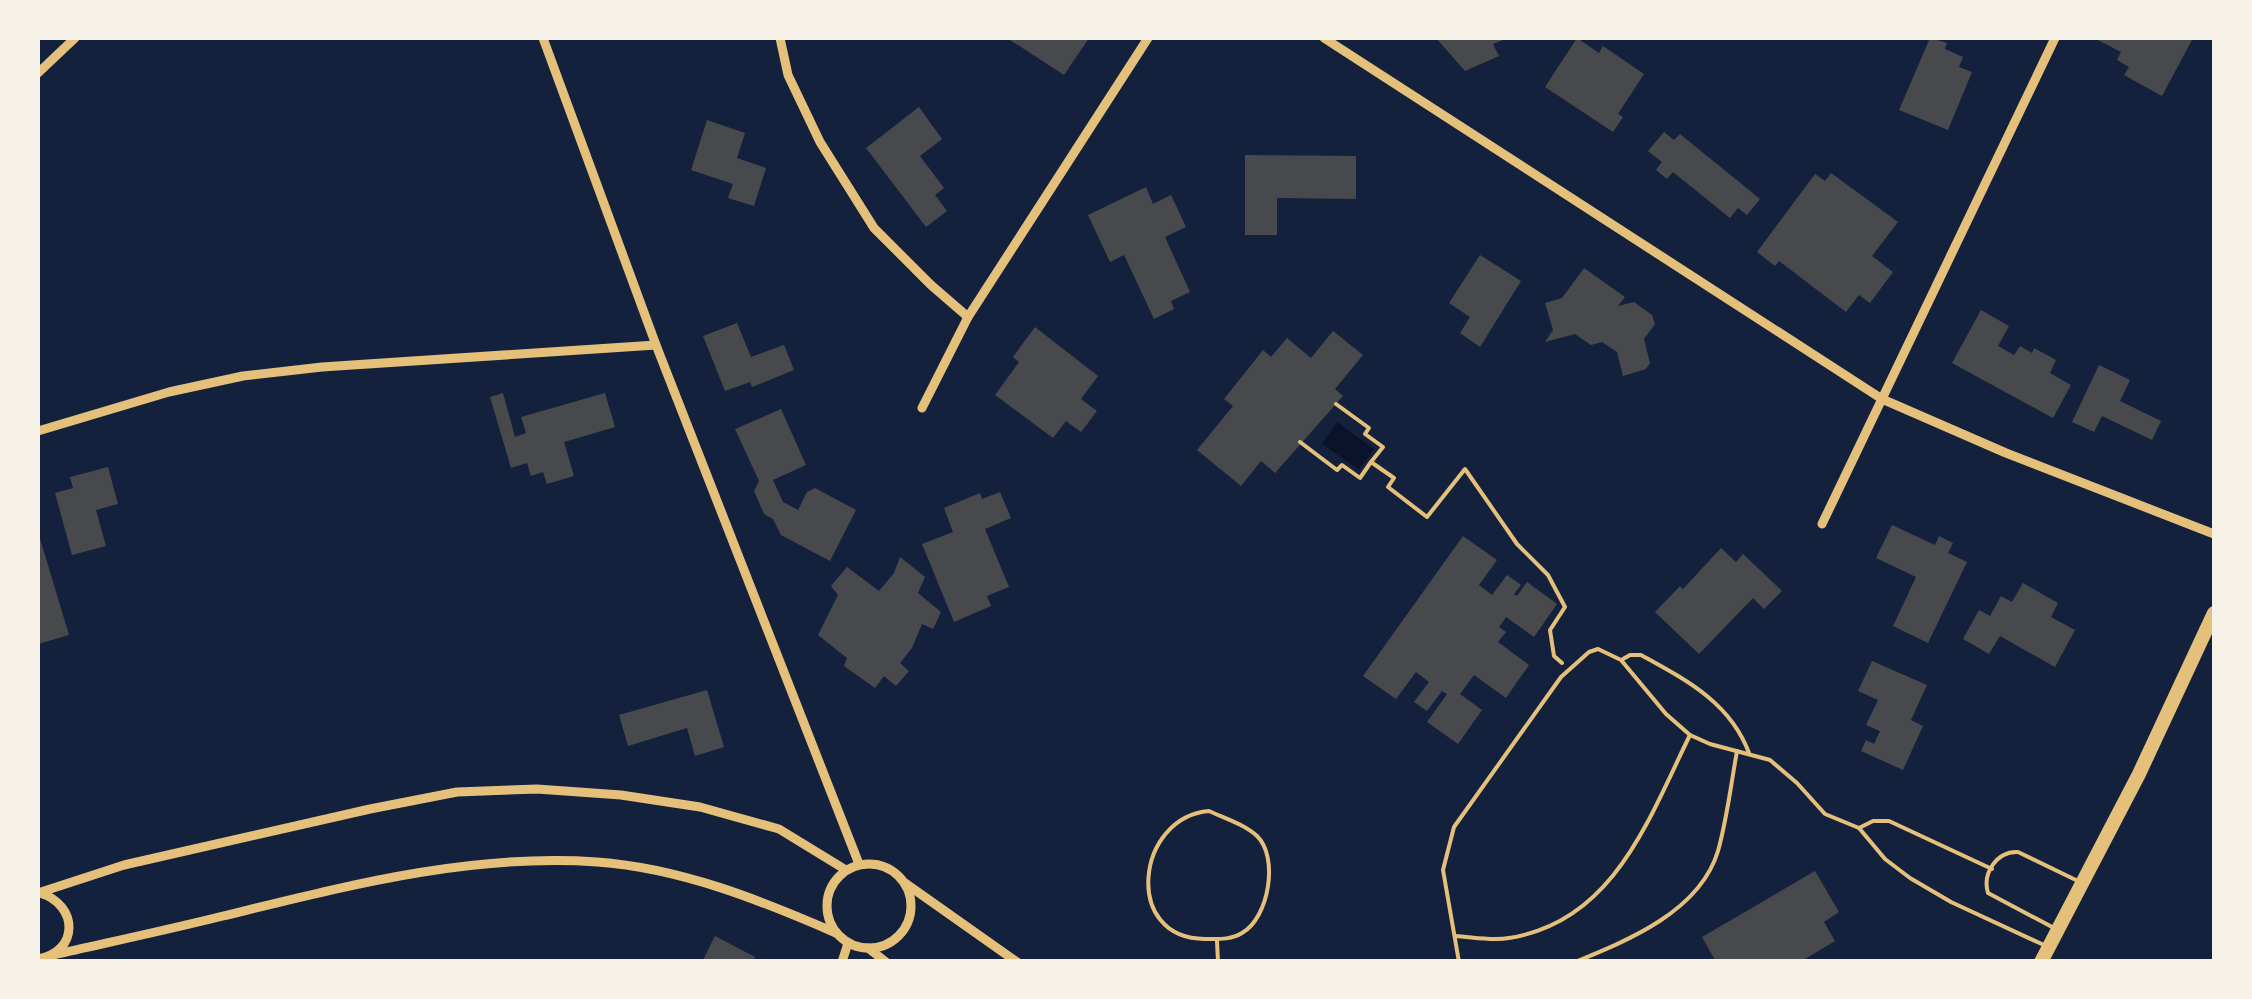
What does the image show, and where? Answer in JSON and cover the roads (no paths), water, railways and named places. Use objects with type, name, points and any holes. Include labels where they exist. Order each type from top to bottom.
[{"type":"main road","points":[[2041,962],[2139,774],[2214,613]]},
{"type":"street","points":[[38,73],[75,38]]},
{"type":"street","points":[[543,38],[656,345],[859,864]]},
{"type":"street","points":[[780,38],[788,75],[820,142],[874,228],[968,317]]},
{"type":"street","points":[[922,408],[968,317],[1148,38]]},
{"type":"street","points":[[1324,38],[1882,399],[2006,453],[2214,534]]},
{"type":"street","points":[[1822,524],[2056,38]]},
{"type":"street","points":[[38,431],[170,392],[243,376],[322,367],[656,345]]},
{"type":"street","points":[[38,893],[143,860],[370,809],[457,792],[538,789],[621,795],[700,807],[779,829],[846,870]]},
{"type":"street","points":[[44,958],[335,889],[504,861],[599,862],[682,876],[756,898],[848,943],[881,947],[902,932],[912,908],[905,883]]},
{"type":"street","points":[[836,934],[826,906],[835,880],[859,864],[885,866],[1017,962]]},
{"type":"street","points":[[38,893],[56,899],[68,918],[64,945],[44,958]]},
{"type":"street","points":[[842,962],[848,943]]},
{"type":"street","points":[[868,948],[886,962]]},
{"type":"lane","points":[[1459,962],[1444,870],[1454,827],[1568,670],[1593,650],[1606,651],[1622,660],[1666,714],[1690,735],[1770,760],[1826,814],[1859,828],[1885,859],[1936,894],[2050,947]]},
{"type":"lane","points":[[1622,660],[1630,654],[1641,655],[1713,699],[1734,721],[1749,753]]},
{"type":"lane","points":[[1455,936],[1498,939],[1523,935],[1558,922],[1596,897],[1630,855],[1690,735]]},
{"type":"lane","points":[[1575,962],[1612,947],[1661,919],[1704,879],[1718,851],[1737,752]]},
{"type":"lane","points":[[1209,811],[1252,832],[1267,852],[1259,916],[1239,935],[1217,939],[1197,939],[1170,928],[1152,906],[1147,890],[1150,863],[1166,834],[1180,820],[1199,812],[1209,811]]},
{"type":"lane","points":[[1859,828],[1872,821],[1890,821],[1992,869]]},
{"type":"lane","points":[[2058,930],[1992,898],[1986,887],[1992,869],[2002,854],[2018,852],[2083,883]]},
{"type":"lane","points":[[1217,939],[1218,962]]},
{"type":"water","points":[[1337,422],[1374,449],[1359,470],[1322,444]]}]
